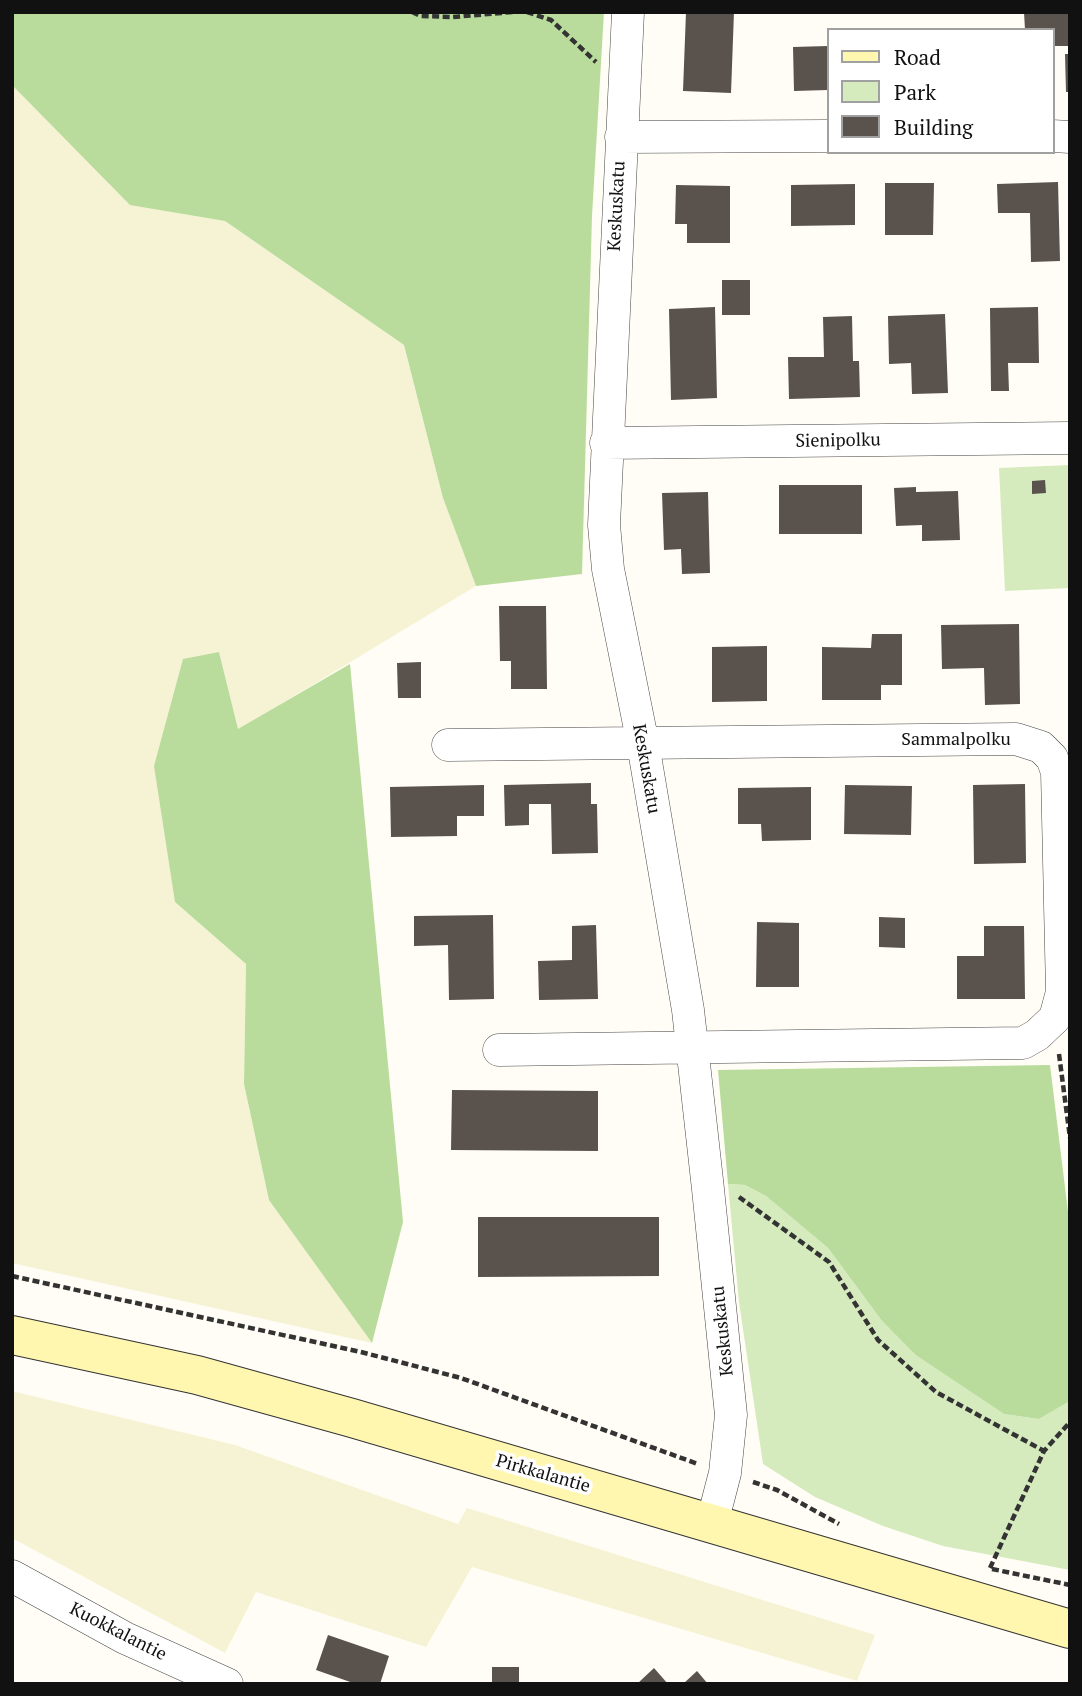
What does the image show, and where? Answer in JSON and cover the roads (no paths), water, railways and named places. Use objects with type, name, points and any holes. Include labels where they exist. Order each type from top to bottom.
[{"type":"street","name":"Keskuskatu","points":[[628,12],[604,525],[608,569],[643,744],[688,1010],[708,1189],[731,1415],[725,1474],[712,1523]]},
{"type":"street","points":[[621,137],[827,136]]},
{"type":"street","name":"Sienipolku","points":[[606,443],[1070,438]]},
{"type":"street","name":"Sammalpolku","points":[[448,745],[991,739],[1029,741],[1041,747],[1052,758],[1060,787],[1063,977],[1055,1018],[1046,1028],[1023,1043],[691,1046]]},
{"type":"street","points":[[499,1050],[691,1046]]},
{"type":"street","name":"Pirkkalantie","points":[[12,1335],[197,1375],[1070,1629]]},
{"type":"street","name":"Kuokkalantie","points":[[12,1576],[125,1639],[227,1684]]}]
